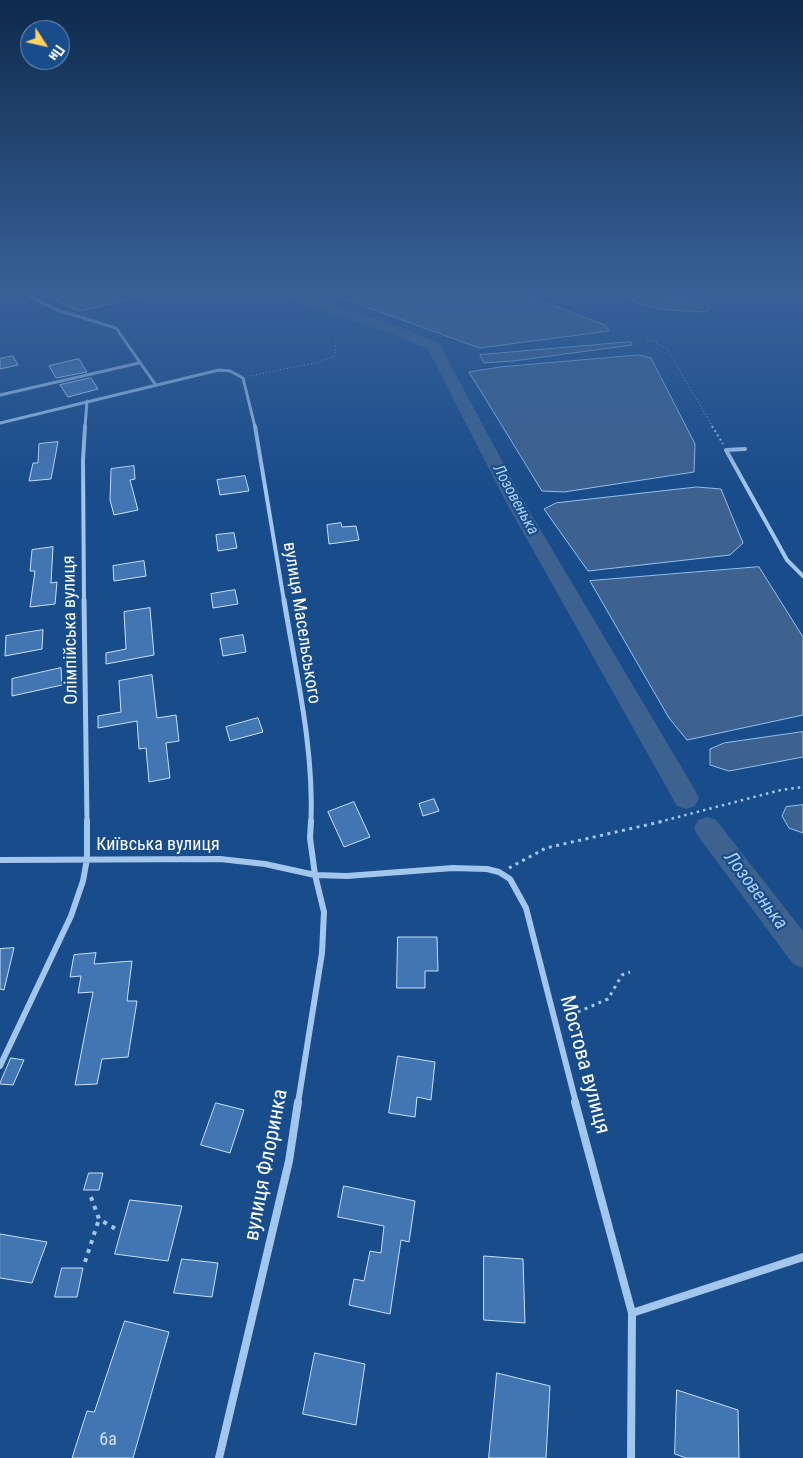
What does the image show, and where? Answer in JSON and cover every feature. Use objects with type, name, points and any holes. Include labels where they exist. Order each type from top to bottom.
[{"type":"street","points":[[135,357],[155,384]]},
{"type":"street","points":[[0,395],[139,363]]},
{"type":"street","points":[[0,423],[219,370],[230,371],[243,378]]},
{"type":"street","name":"вулиця Масельського","points":[[243,378],[258,439],[307,744],[312,793],[310,838],[315,875]]},
{"type":"street","name":"Олімпійська вулиця","points":[[0,1066],[71,916],[83,880],[87,859],[84,470],[87,401]]},
{"type":"street","points":[[745,449],[726,450],[787,560],[803,576]]},
{"type":"street","name":"Київська вулиця","points":[[0,860],[220,859],[265,864],[315,875]]},
{"type":"street","points":[[315,875],[347,876],[453,868],[488,869],[498,872]]},
{"type":"street","name":"Мостова вулиця","points":[[498,872],[510,879],[526,908],[553,1019],[632,1313],[631,1458]]},
{"type":"street","name":"вулиця Флоринка","points":[[219,1458],[289,1161],[322,953],[324,912],[315,875]]},
{"type":"street","points":[[632,1313],[803,1257]]},
{"type":"path","points":[[243,378],[315,363],[332,357]]},
{"type":"path","points":[[672,357],[726,450]]},
{"type":"path","points":[[498,872],[516,865],[546,848],[674,819],[781,790],[803,787]]},
{"type":"path","points":[[553,1019],[564,1018],[608,999],[622,975],[630,972]]},
{"type":"path","points":[[85,1262],[98,1219],[91,1197]]},
{"type":"path","points":[[98,1219],[119,1231]]},
{"type":"water","points":[[481,357],[542,357],[513,361],[484,363]]},
{"type":"water","points":[[615,357],[651,358],[695,444],[694,472],[564,492],[542,491],[469,372],[500,367]]},
{"type":"water","points":[[697,487],[721,489],[743,543],[730,555],[588,571],[544,509],[556,503]]},
{"type":"water","points":[[759,567],[803,637],[803,715],[687,740],[669,718],[590,581]]},
{"type":"water","points":[[803,732],[803,757],[729,771],[710,765],[710,749],[724,743]]},
{"type":"water","points":[[803,805],[803,833],[789,828],[782,816],[786,807]]},
{"type":"building","points":[[14,357],[18,365],[0,369],[0,359]]},
{"type":"building","points":[[79,359],[87,372],[56,378],[49,366]]},
{"type":"building","points":[[91,378],[98,389],[68,397],[60,385]]},
{"type":"building","points":[[58,442],[51,479],[29,481],[33,463],[38,463],[39,444]]},
{"type":"building","points":[[134,466],[135,479],[130,480],[138,510],[114,515],[110,500],[111,469]]},
{"type":"building","points":[[245,476],[249,491],[220,495],[217,480]]},
{"type":"building","points":[[341,523],[342,527],[356,526],[359,540],[329,544],[327,525]]},
{"type":"building","points":[[234,533],[237,548],[218,551],[216,535]]},
{"type":"building","points":[[53,547],[51,583],[57,582],[55,604],[30,607],[35,571],[30,571],[32,550]]},
{"type":"building","points":[[144,561],[146,576],[114,581],[113,566]]},
{"type":"building","points":[[235,590],[238,604],[213,608],[211,594]]},
{"type":"building","points":[[150,608],[154,655],[106,664],[106,653],[126,649],[124,612]]},
{"type":"building","points":[[43,630],[42,649],[5,656],[6,636]]},
{"type":"building","points":[[243,635],[246,652],[223,656],[220,639]]},
{"type":"building","points":[[61,668],[62,685],[12,696],[12,679]]},
{"type":"building","points":[[152,675],[157,718],[176,715],[179,741],[166,743],[170,778],[149,782],[146,748],[139,749],[137,721],[98,728],[98,716],[121,712],[119,681]]},
{"type":"building","points":[[258,718],[263,732],[230,741],[226,727]]},
{"type":"building","points":[[434,799],[439,811],[423,816],[419,804]]},
{"type":"building","points":[[354,802],[370,837],[344,847],[328,812]]},
{"type":"building","points":[[398,937],[437,937],[438,971],[425,971],[425,988],[397,988]]},
{"type":"building","points":[[14,948],[4,990],[0,989],[0,949]]},
{"type":"building","points":[[96,953],[94,964],[132,961],[127,1001],[137,1001],[128,1057],[102,1059],[97,1084],[75,1085],[93,992],[78,993],[81,976],[70,977],[74,955]]},
{"type":"building","points":[[398,1056],[435,1062],[431,1100],[417,1097],[415,1117],[389,1113]]},
{"type":"building","points":[[11,1058],[24,1060],[13,1085],[0,1084]]},
{"type":"building","points":[[216,1103],[244,1110],[230,1153],[201,1145]]},
{"type":"building","points":[[89,1173],[103,1173],[99,1190],[84,1190]]},
{"type":"building","points":[[344,1186],[415,1201],[409,1242],[401,1240],[390,1314],[349,1305],[354,1279],[364,1281],[370,1251],[381,1253],[384,1226],[338,1217]]},
{"type":"building","points":[[130,1200],[182,1206],[168,1261],[115,1254]]},
{"type":"building","points":[[0,1234],[47,1242],[32,1283],[0,1278]]},
{"type":"building","points":[[484,1256],[523,1259],[525,1323],[484,1320]]},
{"type":"building","points":[[182,1259],[218,1263],[212,1297],[174,1293]]},
{"type":"building","points":[[62,1268],[83,1268],[77,1297],[55,1297]]},
{"type":"building","points":[[125,1321],[169,1332],[133,1458],[72,1458],[87,1411],[94,1412]]},
{"type":"building","points":[[315,1353],[365,1364],[356,1425],[303,1414]]},
{"type":"building","points":[[497,1373],[550,1386],[546,1458],[489,1458]]},
{"type":"building","points":[[677,1390],[738,1410],[739,1458],[686,1458],[675,1454]]},
{"type":"waterway","name":"Лозовенька","points":[[440,357],[515,502],[686,798]]},
{"type":"waterway","name":"Лозовенька","points":[[707,828],[803,954]]}]
